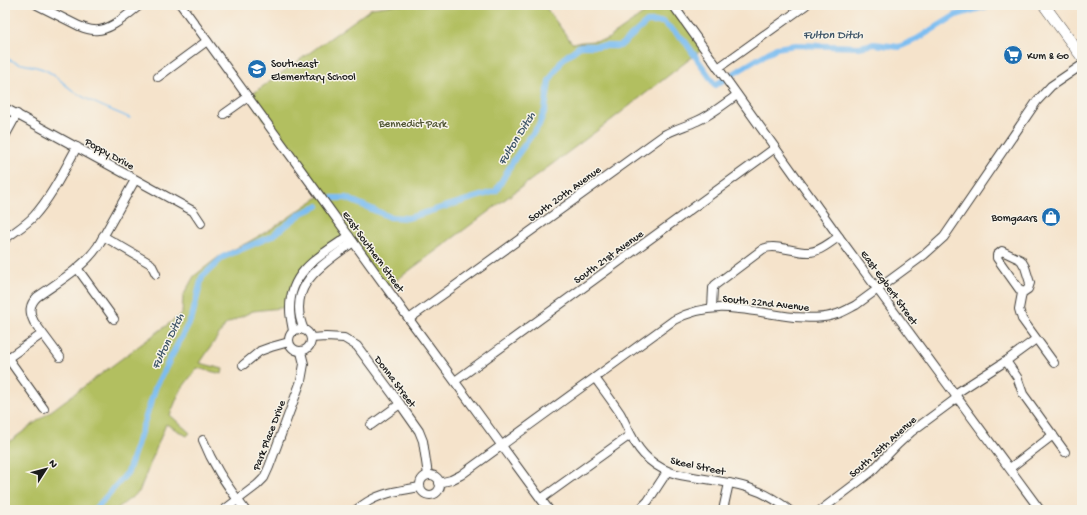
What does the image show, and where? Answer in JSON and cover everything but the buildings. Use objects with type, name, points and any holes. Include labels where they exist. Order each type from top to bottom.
[{"type":"main road","points":[[1048,6],[1082,57]]},
{"type":"street","points":[[37,5],[79,26],[95,31],[105,29],[114,24],[140,5]]},
{"type":"street","name":"East Southern Street","points":[[180,5],[549,510]]},
{"type":"street","name":"East Egbert Street","points":[[673,5],[839,237],[1040,510]]},
{"type":"street","points":[[721,72],[806,5]]},
{"type":"street","points":[[158,77],[207,41]]},
{"type":"street","name":"South 22nd Avenue","points":[[439,483],[451,480],[461,475],[674,320],[692,312],[712,308],[736,308],[799,317],[821,317],[837,314],[846,310],[924,255],[944,237],[1037,101],[1051,86],[1082,65]]},
{"type":"street","name":"South 20th Avenue","points":[[408,318],[664,135],[714,112],[737,95]]},
{"type":"street","points":[[224,114],[248,97]]},
{"type":"street","name":"Poppy Drive","points":[[5,108],[193,211],[201,222]]},
{"type":"street","points":[[5,136],[17,114]]},
{"type":"street","points":[[5,239],[34,216],[52,191],[77,147]]},
{"type":"street","name":"South 21st Avenue","points":[[455,382],[775,148]]},
{"type":"street","points":[[60,357],[42,334],[27,308],[37,297],[92,255],[135,180]]},
{"type":"street","points":[[103,236],[151,264],[156,274]]},
{"type":"street","points":[[712,308],[713,288],[715,285],[763,249],[771,247],[809,252],[820,249],[839,237]]},
{"type":"street","points":[[304,330],[299,309],[303,288],[318,268],[351,239]]},
{"type":"street","points":[[293,331],[304,330],[310,334],[311,342],[308,348],[301,352],[294,350],[291,348],[289,342],[289,337],[293,331],[290,311],[292,291],[302,272],[314,261],[351,239]]},
{"type":"street","points":[[1022,293],[1028,289],[1030,283],[1025,267],[1020,260],[1002,251],[999,252],[997,258],[1022,293],[1019,310],[1022,319],[1054,363]]},
{"type":"street","points":[[76,268],[114,319]]},
{"type":"street","points":[[42,334],[7,356],[44,409]]},
{"type":"street","name":"Donna Street","points":[[311,338],[344,338],[357,346],[419,431],[423,442],[428,475]]},
{"type":"street","name":"South 25th Avenue","points":[[821,510],[871,472],[911,432],[956,396],[1036,339]]},
{"type":"street","points":[[243,365],[260,351],[289,342]]},
{"type":"street","name":"Park Place Drive","points":[[224,510],[264,478],[301,381],[304,364],[301,352]]},
{"type":"street","points":[[1006,361],[1017,377],[1023,394],[1065,452]]},
{"type":"street","name":"Skeel Street","points":[[595,378],[620,413],[630,435],[636,444],[647,458],[656,465],[668,472],[688,477],[739,485],[760,492],[789,510]]},
{"type":"street","points":[[371,425],[400,404]]},
{"type":"street","points":[[541,499],[630,435]]},
{"type":"street","points":[[1010,468],[1053,435]]},
{"type":"street","points":[[203,440],[215,467],[245,510]]},
{"type":"street","points":[[639,510],[648,501],[668,472]]},
{"type":"street","points":[[428,475],[435,476],[439,483],[438,491],[432,494],[425,494],[420,487],[423,477],[428,475]]},
{"type":"street","points":[[723,510],[729,483]]},
{"type":"street","points":[[356,510],[369,501],[380,496],[420,487]]},
{"type":"green space","name":"Bennedict Park","points":[[394,5],[544,5],[572,43],[606,40],[656,5],[673,5],[704,48],[610,121],[386,288],[349,236],[302,272],[290,307],[253,311],[226,324],[200,363],[223,369],[222,374],[197,368],[180,391],[170,415],[190,433],[187,436],[166,424],[139,492],[115,510],[5,510],[5,445],[182,314],[183,296],[194,276],[220,256],[247,243],[276,226],[320,196],[248,97],[372,8]]},
{"type":"waterway","name":"Fulton Ditch","points":[[332,198],[346,198],[390,217],[408,218],[496,191],[515,158],[539,125],[545,110],[549,81],[563,59],[580,46],[620,46],[647,22],[663,22],[684,40],[715,85],[776,48],[796,45],[859,47],[874,44],[899,47],[917,39],[956,15],[991,5]]},
{"type":"waterway","points":[[5,57],[14,62],[45,70],[81,96],[130,118]]},
{"type":"waterway","name":"Fulton Ditch","points":[[93,510],[128,472],[156,386],[192,317],[202,277],[223,257],[272,236],[302,213],[318,206]]},
{"type":"place","name":"Kum & Go","points":[[1013,55]]},
{"type":"place","name":"Southeast Elementary School","points":[[257,69]]},
{"type":"place","name":"Bomgaars","points":[[1051,217]]}]
